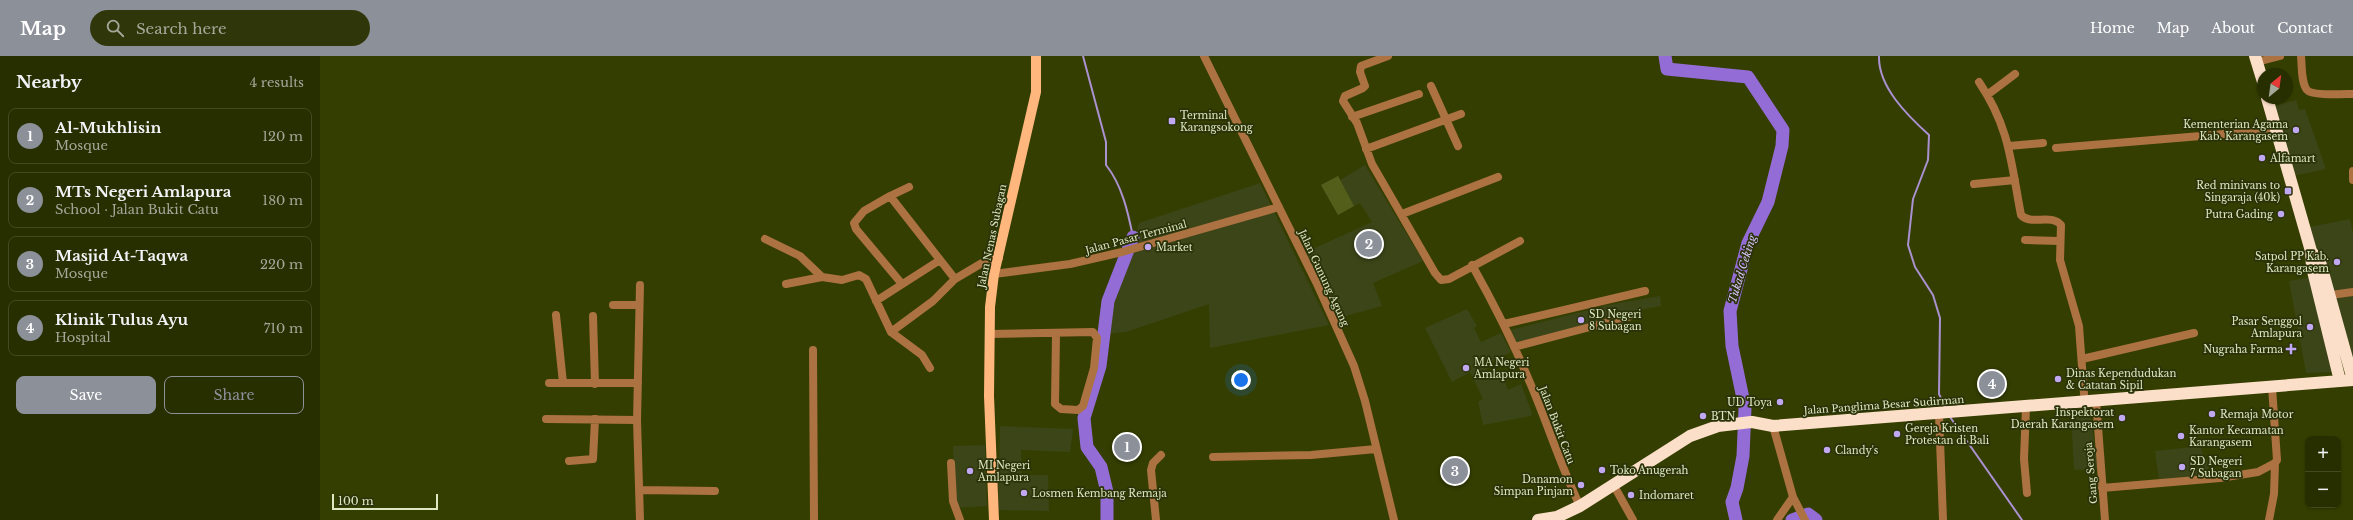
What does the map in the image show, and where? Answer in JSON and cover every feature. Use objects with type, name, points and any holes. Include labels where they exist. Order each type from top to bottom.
[{"type":"highway","points":[[2270,104],[2311,252],[2312,267],[2339,377]]},
{"type":"highway","points":[[2311,252],[2321,265],[2331,295],[2353,375]]},
{"type":"highway","name":"Jalan Panglima Besar Sudirman","points":[[1752,422],[1773,426],[1940,411],[2084,394],[2139,394],[2272,387],[2353,375]]},
{"type":"highway","name":"Jalan Panglima Besar Sudirman","points":[[1960,408],[2026,407],[2139,394],[2339,377]]},
{"type":"highway","name":"Jalan Panglima Besar Sudirman","points":[[1538,520],[1557,517],[1580,506],[1690,436],[1708,428],[1752,422],[1766,418],[1940,411]]},
{"type":"main road","name":"Jalan Nenas Subagan","points":[[994,520],[989,396],[990,334],[994,274],[999,258],[1036,92],[1036,56]]},
{"type":"street","name":"Jalan Gunung Agung","points":[[1204,56],[1279,207],[1354,366],[1365,401],[1394,520]]},
{"type":"street","points":[[1388,56],[1361,66],[1360,72],[1365,83],[1364,88],[1343,98],[1372,164],[1435,273],[1441,280],[1448,279],[1472,265],[1520,242]]},
{"type":"street","points":[[2256,59],[2280,56]]},
{"type":"street","points":[[2301,56],[2305,86],[2308,91],[2315,94],[2353,94]]},
{"type":"street","points":[[1987,95],[2015,74]]},
{"type":"street","points":[[1979,82],[2003,125],[2009,146],[2021,215],[2027,219],[2051,220],[2058,222],[2062,229],[2059,241],[2060,260],[2079,326],[2084,394]]},
{"type":"street","points":[[1431,86],[1458,146]]},
{"type":"street","points":[[1352,117],[1419,94]]},
{"type":"street","points":[[1366,149],[1462,114]]},
{"type":"street","points":[[2056,148],[2237,133],[2276,126]]},
{"type":"street","points":[[2009,146],[2043,143]]},
{"type":"street","points":[[2353,171],[2353,180]]},
{"type":"street","points":[[1402,214],[1498,176]]},
{"type":"street","points":[[1974,184],[2015,180]]},
{"type":"street","points":[[902,284],[856,229],[854,223],[864,211],[909,187]]},
{"type":"street","points":[[890,196],[955,279]]},
{"type":"street","name":"Jalan Pasar Terminal","points":[[994,274],[1070,264],[1131,250],[1279,207]]},
{"type":"street","points":[[765,239],[792,250],[810,263],[822,277]]},
{"type":"street","points":[[2025,240],[2059,241]]},
{"type":"street","points":[[891,332],[933,301],[955,279],[982,263],[999,258]]},
{"type":"street","points":[[876,301],[940,260]]},
{"type":"street","name":"Jalan Bukit Catu","points":[[1472,265],[1504,324],[1532,387],[1561,465],[1580,506]]},
{"type":"street","points":[[786,284],[822,277],[836,281],[856,275],[862,277],[869,282],[876,301],[891,332],[922,355],[930,368]]},
{"type":"street","points":[[640,285],[637,420],[640,520]]},
{"type":"street","points":[[1504,324],[1645,291]]},
{"type":"street","points":[[2331,295],[2353,292]]},
{"type":"street","points":[[614,305],[639,305]]},
{"type":"street","points":[[556,315],[563,383]]},
{"type":"street","points":[[593,316],[595,384]]},
{"type":"street","points":[[1514,347],[1628,318]]},
{"type":"street","points":[[990,334],[1056,334],[1093,332],[1097,338],[1094,368],[1083,406],[1078,410],[1060,409],[1055,404],[1056,334]]},
{"type":"street","points":[[2082,359],[2194,333]]},
{"type":"street","points":[[813,350],[814,520]]},
{"type":"street","points":[[549,383],[638,383]]},
{"type":"street","points":[[2270,520],[2274,494],[2275,464],[2277,460],[2272,387]]},
{"type":"street","name":"Gang Seroja","points":[[2096,400],[2105,520]]},
{"type":"street","points":[[2026,407],[2024,459],[2027,493]]},
{"type":"street","points":[[1940,411],[1943,520]]},
{"type":"street","points":[[546,419],[637,420]]},
{"type":"street","points":[[569,461],[593,458],[595,419]]},
{"type":"street","points":[[1773,426],[1793,497],[1805,520]]},
{"type":"street","points":[[1213,457],[1310,455],[1376,449]]},
{"type":"street","points":[[1156,520],[1151,466],[1161,455]]},
{"type":"street","points":[[951,463],[953,502],[960,520]]},
{"type":"street","points":[[2102,488],[2220,478],[2258,472],[2275,464]]},
{"type":"street","points":[[1613,484],[1633,520]]},
{"type":"street","points":[[639,490],[715,491]]},
{"type":"street","points":[[1777,520],[1793,497]]},
{"type":"shaded area","name":"Kementerian Agama Kab. Karangasem","points":[[2296,100],[2299,110],[2305,109],[2326,169],[2293,176],[2275,106],[2282,104],[2293,104],[2293,101]]},
{"type":"shaded area","points":[[1365,165],[1423,261],[1373,283],[1382,306],[1335,319],[1306,252],[1372,222],[1360,203],[1338,215],[1321,185],[1338,176],[1340,180]]},
{"type":"shaded area","points":[[1338,176],[1354,206],[1338,215],[1321,185]]},
{"type":"shaded area","points":[[1260,183],[1329,325],[1210,348],[1209,304],[1126,332],[1106,334],[1111,302],[1129,264],[1139,223]]},
{"type":"shaded area","name":"Satpol PP Kab. Karangasem","points":[[2350,219],[2353,233],[2353,291],[2333,293],[2309,227]]},
{"type":"shaded area","name":"Pasar Senggol Amlapura","points":[[2311,277],[2335,372],[2306,373],[2289,281]]},
{"type":"shaded area","points":[[2353,294],[2353,360],[2334,296]]},
{"type":"shaded area","name":"SD Negeri 8 Subagan","points":[[1660,296],[1661,306],[1627,312],[1628,317],[1514,345],[1507,331],[1608,305]]},
{"type":"shaded area","name":"MA Negeri Amlapura","points":[[1467,309],[1477,326],[1474,328],[1481,342],[1501,333],[1511,352],[1485,365],[1492,379],[1503,376],[1508,390],[1521,384],[1532,413],[1531,416],[1483,425],[1478,402],[1483,399],[1470,372],[1452,382],[1425,328]]},
{"type":"shaded area","points":[[2090,411],[2098,469],[2074,470],[2071,413]]},
{"type":"shaded area","points":[[1000,426],[1073,429],[1070,452],[1021,450],[1022,475],[1048,475],[1049,511],[998,510]]},
{"type":"shaded area","name":"MI Negeri Amlapura","points":[[985,445],[987,506],[955,508],[953,446]]},
{"type":"shaded area","name":"SD Negeri 7 Subagan","points":[[2201,446],[2204,460],[2207,460],[2209,474],[2159,480],[2155,451]]},
{"type":"waterway","points":[[1083,56],[1106,142],[1106,165],[1112,173],[1120,190],[1133,237]]},
{"type":"waterway","name":"Tukad Ceking","points":[[1665,56],[1667,69],[1748,77],[1783,130],[1782,146],[1768,202],[1748,243],[1730,311],[1732,346],[1745,408],[1743,456],[1737,488],[1732,502],[1736,520]]},
{"type":"waterway","points":[[1879,56],[1883,79],[1889,90],[1904,110],[1929,135],[1928,160],[1913,199],[1908,245],[1915,267],[1933,295],[1940,318],[1939,394],[1945,407]]},
{"type":"waterway","points":[[1107,520],[1107,492],[1101,467],[1087,447],[1084,418],[1100,366],[1108,301],[1133,237]]},
{"type":"waterway","points":[[1950,417],[2022,520]]},
{"type":"waterway","name":"Tukad Ceking","points":[[1792,520],[1808,514],[1816,520]]},
{"type":"place","name":"Terminal Karangsokong","points":[[1172,121]]},
{"type":"place","name":"Kementerian Agama Kab. Karangasem","points":[[2296,130]]},
{"type":"place","name":"Alfamart","points":[[2262,158]]},
{"type":"place","name":"Red minivans to Singaraja (40k)","points":[[2288,191]]},
{"type":"place","name":"Putra Gading","points":[[2281,214]]},
{"type":"place","name":"MTs Negeri Amlapura","points":[[1369,244]]},
{"type":"place","name":"Market","points":[[1148,247]]},
{"type":"place","name":"Satpol PP Kab. Karangasem","points":[[2337,262]]},
{"type":"place","name":"SD Negeri 8 Subagan","points":[[1581,320]]},
{"type":"place","name":"Pasar Senggol Amlapura","points":[[2310,327]]},
{"type":"place","name":"Nugraha Farma","points":[[2291,349]]},
{"type":"place","name":"MA Negeri Amlapura","points":[[1466,368]]},
{"type":"place","name":"Dinas Kependudukan & Catatan Sipil","points":[[2058,379]]},
{"type":"place","name":"Klinik Tulus Ayu","points":[[1992,384]]},
{"type":"place","name":"UD Toya","points":[[1780,402]]},
{"type":"place","name":"Remaja Motor","points":[[2212,414]]},
{"type":"place","name":"BTN","points":[[1703,416]]},
{"type":"place","name":"Inspektorat Daerah Karangasem","points":[[2122,418]]},
{"type":"place","name":"Gereja Kristen Protestan di Bali","points":[[1897,434]]},
{"type":"place","name":"Kantor Kecamatan Karangasem","points":[[2181,436]]},
{"type":"place","name":"Al-Mukhlisin","points":[[1127,447]]},
{"type":"place","name":"Clandy's","points":[[1827,450]]},
{"type":"place","name":"SD Negeri 7 Subagan","points":[[2182,467]]},
{"type":"place","name":"Toko Anugerah","points":[[1602,470]]},
{"type":"place","name":"MI Negeri Amlapura","points":[[970,471]]},
{"type":"place","name":"Masjid At-Taqwa","points":[[1455,471]]},
{"type":"place","name":"Danamon Simpan Pinjam","points":[[1581,485]]},
{"type":"place","name":"Losmen Kembang Remaja","points":[[1024,493]]},
{"type":"place","name":"Indomaret","points":[[1631,495]]}]
